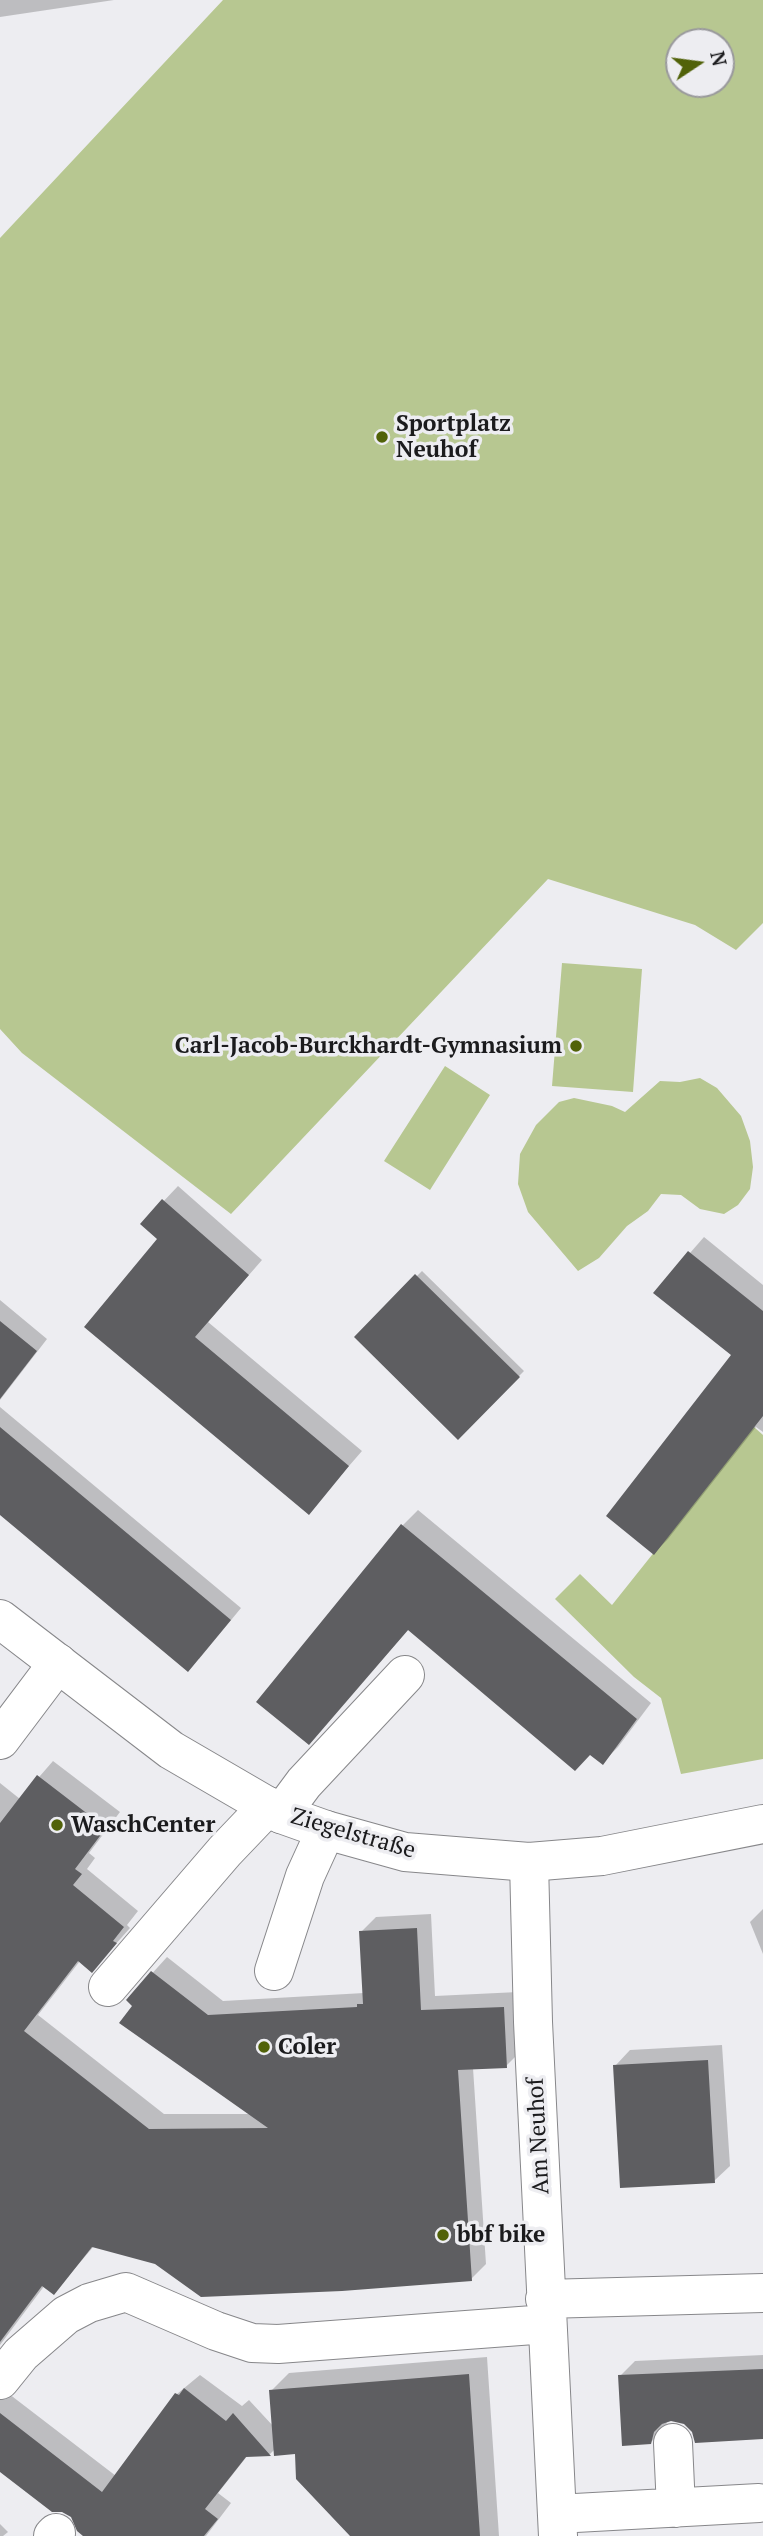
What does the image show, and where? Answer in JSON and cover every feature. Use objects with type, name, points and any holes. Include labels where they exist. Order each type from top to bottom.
[{"type":"main road","name":"Ziegelstraße","points":[[0,1619],[171,1750],[274,1810],[326,1830],[405,1852],[530,1862],[602,1856],[763,1824]]},
{"type":"main road","points":[[0,1740],[58,1663]]},
{"type":"main road","points":[[108,1987],[225,1851],[304,1783],[405,1675]]},
{"type":"main road","points":[[274,1971],[305,1876],[326,1830]]},
{"type":"main road","name":"Am Neuhof","points":[[530,1862],[533,2022],[558,2525]]},
{"type":"main road","points":[[0,2381],[21,2354],[65,2315],[126,2292],[216,2331],[252,2343],[278,2344],[546,2312],[763,2293]]},
{"type":"main road","points":[[673,2443],[676,2508]]},
{"type":"main road","points":[[558,2525],[676,2508],[759,2503]]},
{"type":"green space","name":"Sportplatz Neuhof","points":[[223,0],[763,0],[763,923],[736,950],[695,925],[548,879],[231,1214],[22,1053],[0,1029],[0,238]]},
{"type":"green space","points":[[562,963],[642,969],[633,1092],[552,1086]]},
{"type":"green space","points":[[445,1066],[490,1095],[430,1190],[384,1161]]},
{"type":"green space","points":[[700,1078],[717,1088],[741,1116],[750,1141],[753,1167],[750,1189],[738,1205],[724,1214],[700,1209],[681,1195],[661,1194],[648,1211],[627,1226],[599,1258],[578,1271],[528,1212],[518,1184],[520,1154],[536,1125],[559,1102],[574,1098],[612,1106],[625,1112],[660,1081],[680,1082]]},
{"type":"green space","points":[[754,1427],[763,1435],[763,1759],[681,1774],[661,1698],[634,1677],[555,1599],[580,1574],[612,1605]]},
{"type":"building","points":[[162,1199],[249,1275],[195,1337],[349,1466],[309,1515],[84,1327],[157,1239],[140,1224]]},
{"type":"building","points":[[688,1251],[763,1311],[763,1416],[654,1555],[606,1516],[731,1355],[653,1293]]},
{"type":"building","points":[[415,1274],[520,1377],[458,1440],[354,1337]]},
{"type":"building","points":[[0,1321],[37,1351],[0,1399]]},
{"type":"building","points":[[0,1427],[231,1620],[188,1672],[0,1515]]},
{"type":"building","points":[[401,1524],[637,1719],[603,1765],[590,1755],[575,1771],[408,1630],[309,1745],[256,1702]]},
{"type":"building","points":[[37,1775],[106,1828],[75,1869],[82,1874],[73,1885],[124,1927],[113,1941],[117,1943],[92,1973],[78,1961],[24,2031],[149,2129],[268,2128],[119,2023],[132,2006],[126,2000],[151,1971],[208,2015],[357,2007],[357,2004],[363,2004],[359,1931],[417,1928],[421,2010],[504,2007],[507,2068],[458,2070],[472,2281],[342,2291],[201,2297],[155,2264],[92,2247],[54,2295],[42,2286],[0,2342],[0,1823]]},
{"type":"building","points":[[708,2060],[715,2183],[620,2188],[613,2065]]},
{"type":"building","points":[[763,2369],[763,2439],[695,2443],[692,2432],[684,2424],[671,2421],[662,2424],[654,2432],[651,2444],[622,2446],[618,2375]]},
{"type":"building","points":[[469,2374],[480,2536],[350,2536],[296,2479],[295,2454],[274,2456],[269,2390]]},
{"type":"building","points":[[184,2388],[226,2421],[233,2413],[271,2456],[246,2457],[205,2509],[218,2519],[204,2536],[83,2536],[77,2531],[71,2517],[62,2512],[52,2512],[0,2472],[0,2413],[102,2492],[175,2393],[179,2395]]},
{"type":"place","name":"Sportplatz Neuhof","points":[[382,437]]},
{"type":"place","name":"Carl-Jacob-Burckhardt-Gymnasium","points":[[576,1046]]},
{"type":"place","name":"WaschCenter","points":[[57,1825]]},
{"type":"place","name":"Coler","points":[[264,2047]]},
{"type":"place","name":"bbf bike","points":[[443,2235]]}]
